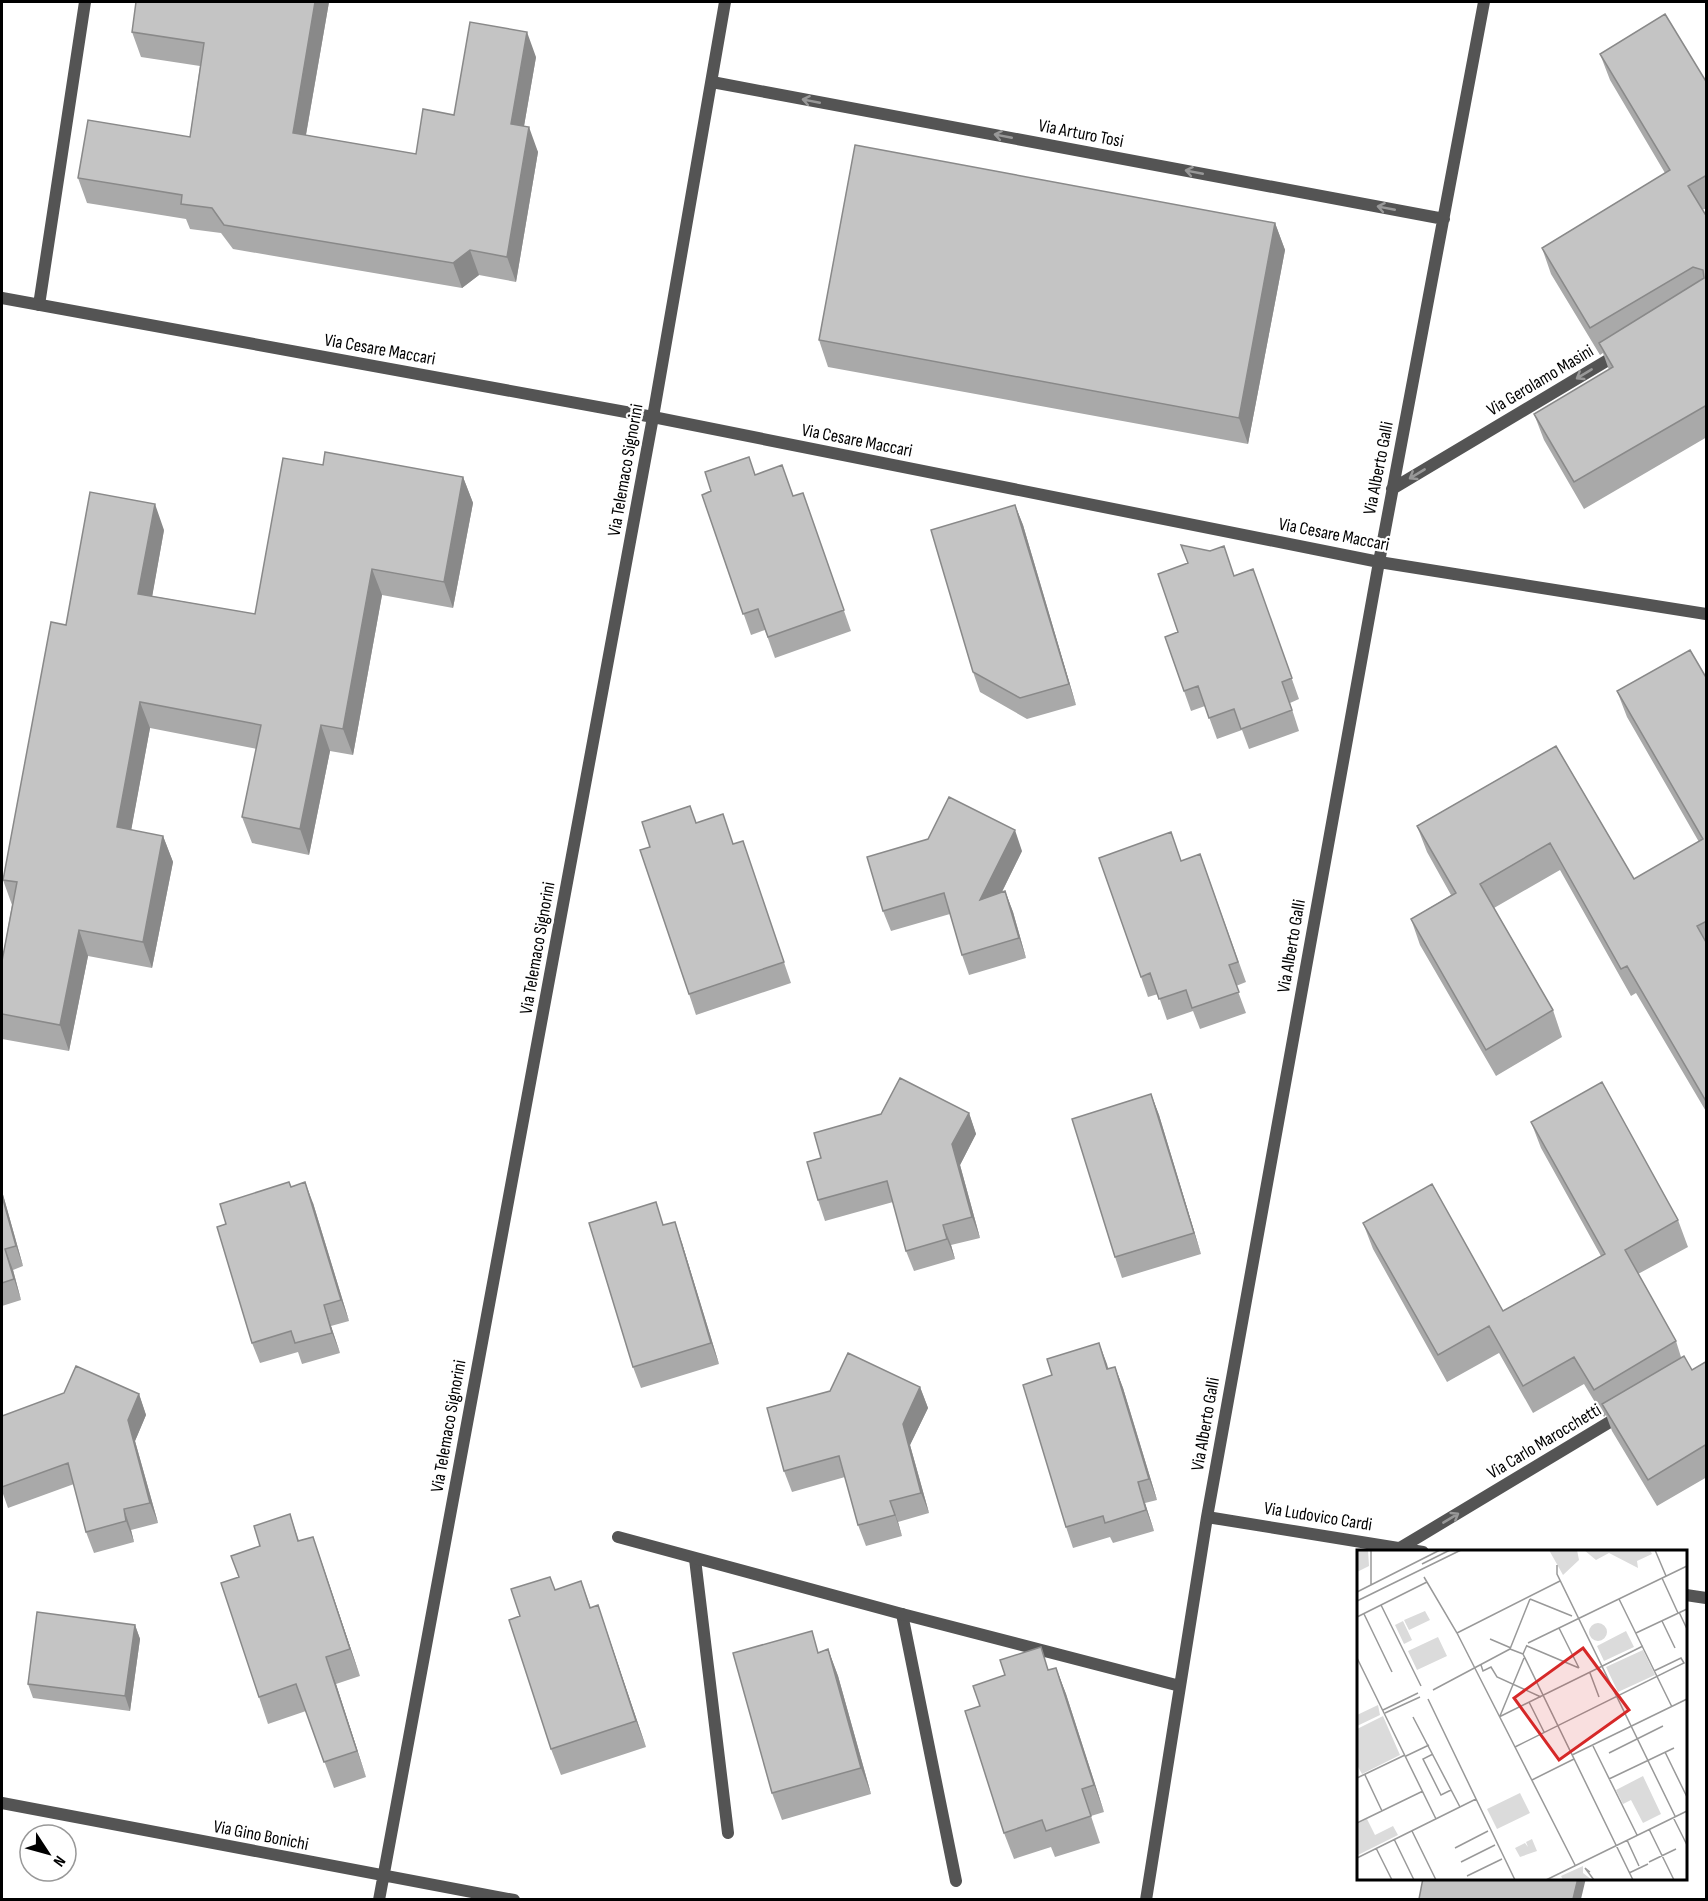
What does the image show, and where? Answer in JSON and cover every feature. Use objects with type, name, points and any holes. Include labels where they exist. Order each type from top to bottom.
[{"type":"street","points":[[39,305],[85,2]]},
{"type":"street","name":"Via Telemaco Signorini","points":[[379,1899],[653,417],[725,2]]},
{"type":"street","name":"Via Alberto Galli","points":[[1146,1899],[1206,1517],[1392,489],[1484,2]]},
{"type":"street","name":"Via Arturo Tosi","points":[[712,82],[1444,219]]},
{"type":"street","name":"Via Cesare Maccari","points":[[2,298],[653,417],[1379,562],[1707,614]]},
{"type":"street","name":"Via Gerolamo Masini","points":[[1392,489],[1625,350]]},
{"type":"street","name":"Via Carlo Marocchetti","points":[[1400,1548],[1635,1407]]},
{"type":"street","name":"Via Ludovico Cardi","points":[[1206,1517],[1415,1550]]},
{"type":"street","points":[[618,1537],[1180,1686]]},
{"type":"street","points":[[694,1559],[728,1833]]},
{"type":"street","points":[[1687,1595],[1707,1598]]},
{"type":"street","points":[[902,1614],[956,1881]]},
{"type":"street","name":"Via Gino Bonichi","points":[[2,1803],[383,1877],[514,1899]]},
{"type":"building","points":[[136,2],[315,2],[293,133],[416,154],[423,109],[454,115],[470,22],[527,32],[511,124],[529,127],[507,257],[470,250],[453,263],[224,225],[212,208],[181,204],[182,195],[78,178],[88,120],[190,137],[204,43],[132,32]]},
{"type":"building","points":[[1665,14],[1707,83],[1707,175],[1688,186],[1707,217],[1707,405],[1574,482],[1534,414],[1613,367],[1599,343],[1704,278],[1703,270],[1693,267],[1590,328],[1542,248],[1670,170],[1600,54]]},
{"type":"building","points":[[855,145],[1275,223],[1239,418],[819,340]]},
{"type":"building","points":[[325,452],[463,477],[444,582],[372,569],[343,729],[321,725],[300,829],[242,817],[261,725],[140,702],[117,827],[163,836],[143,942],[79,930],[60,1025],[2,1014],[2,961],[17,882],[3,880],[51,622],[66,625],[90,492],[155,504],[138,594],[255,614],[283,458],[323,465]]},
{"type":"building","points":[[749,457],[755,475],[782,465],[793,496],[803,493],[844,610],[768,637],[758,609],[743,614],[702,495],[711,491],[705,472]]},
{"type":"building","points":[[1015,505],[1069,684],[1020,698],[973,672],[931,530]]},
{"type":"building","points":[[1181,545],[1210,551],[1224,546],[1234,576],[1253,569],[1292,678],[1282,682],[1292,710],[1241,729],[1234,709],[1209,718],[1198,686],[1184,691],[1165,637],[1178,632],[1158,574],[1188,563]]},
{"type":"building","points":[[1690,650],[1707,679],[1707,921],[1697,926],[1707,944],[1707,1103],[1627,966],[1621,969],[1550,843],[1480,884],[1553,1010],[1486,1050],[1411,919],[1456,893],[1417,826],[1556,746],[1634,879],[1703,839],[1617,691]]},
{"type":"building","points":[[949,797],[1015,830],[980,900],[1005,891],[1019,938],[962,955],[944,893],[883,911],[867,857],[928,839]]},
{"type":"building","points":[[690,806],[696,823],[723,814],[733,844],[743,841],[784,962],[689,994],[640,850],[650,847],[642,822]]},
{"type":"building","points":[[1171,832],[1181,861],[1200,854],[1238,962],[1229,965],[1239,992],[1192,1008],[1186,990],[1159,999],[1150,973],[1141,977],[1099,858]]},
{"type":"building","points":[[900,1078],[969,1113],[952,1144],[972,1217],[943,1225],[947,1239],[906,1251],[887,1181],[818,1200],[807,1162],[821,1158],[814,1133],[881,1114]]},
{"type":"building","points":[[1602,1082],[1678,1220],[1625,1250],[1676,1341],[1594,1390],[1574,1357],[1523,1386],[1489,1326],[1438,1355],[1363,1223],[1432,1184],[1503,1311],[1605,1254],[1531,1122]]},
{"type":"building","points":[[1151,1094],[1194,1233],[1115,1257],[1072,1119]]},
{"type":"building","points":[[289,1182],[291,1187],[305,1182],[341,1300],[324,1305],[332,1333],[295,1343],[291,1331],[252,1343],[217,1227],[226,1224],[220,1204]]},
{"type":"building","points":[[2,1196],[16,1246],[5,1249],[14,1279],[2,1283]]},
{"type":"building","points":[[656,1202],[663,1225],[675,1222],[711,1343],[633,1367],[589,1223]]},
{"type":"building","points":[[1099,1343],[1107,1369],[1115,1367],[1149,1479],[1138,1482],[1146,1510],[1105,1523],[1103,1516],[1066,1527],[1023,1385],[1052,1375],[1047,1359]]},
{"type":"building","points":[[848,1353],[920,1387],[903,1424],[921,1493],[890,1501],[895,1515],[858,1525],[839,1456],[784,1471],[767,1408],[830,1391]]},
{"type":"building","points":[[1684,1356],[1692,1370],[1707,1361],[1707,1444],[1648,1480],[1602,1404]]},
{"type":"building","points":[[76,1366],[139,1394],[128,1420],[150,1503],[124,1509],[126,1521],[86,1532],[68,1463],[2,1487],[2,1416],[64,1393]]},
{"type":"building","points":[[290,1514],[298,1541],[313,1537],[350,1649],[326,1657],[357,1751],[324,1762],[296,1684],[259,1697],[221,1583],[239,1577],[231,1556],[260,1546],[254,1526]]},
{"type":"building","points":[[550,1577],[555,1590],[581,1581],[590,1608],[598,1605],[636,1721],[551,1749],[509,1620],[520,1616],[511,1589]]},
{"type":"building","points":[[37,1612],[135,1625],[125,1696],[28,1684]]},
{"type":"building","points":[[812,1631],[818,1653],[828,1649],[861,1768],[772,1793],[733,1653]]},
{"type":"building","points":[[1041,1647],[1048,1670],[1056,1668],[1094,1785],[1082,1789],[1091,1816],[1046,1831],[1042,1820],[1004,1833],[965,1711],[980,1706],[973,1686],[1005,1675],[1000,1660]]},
{"type":"building","points":[[1423,1880],[1578,1880],[1573,1899],[1419,1899]]}]
